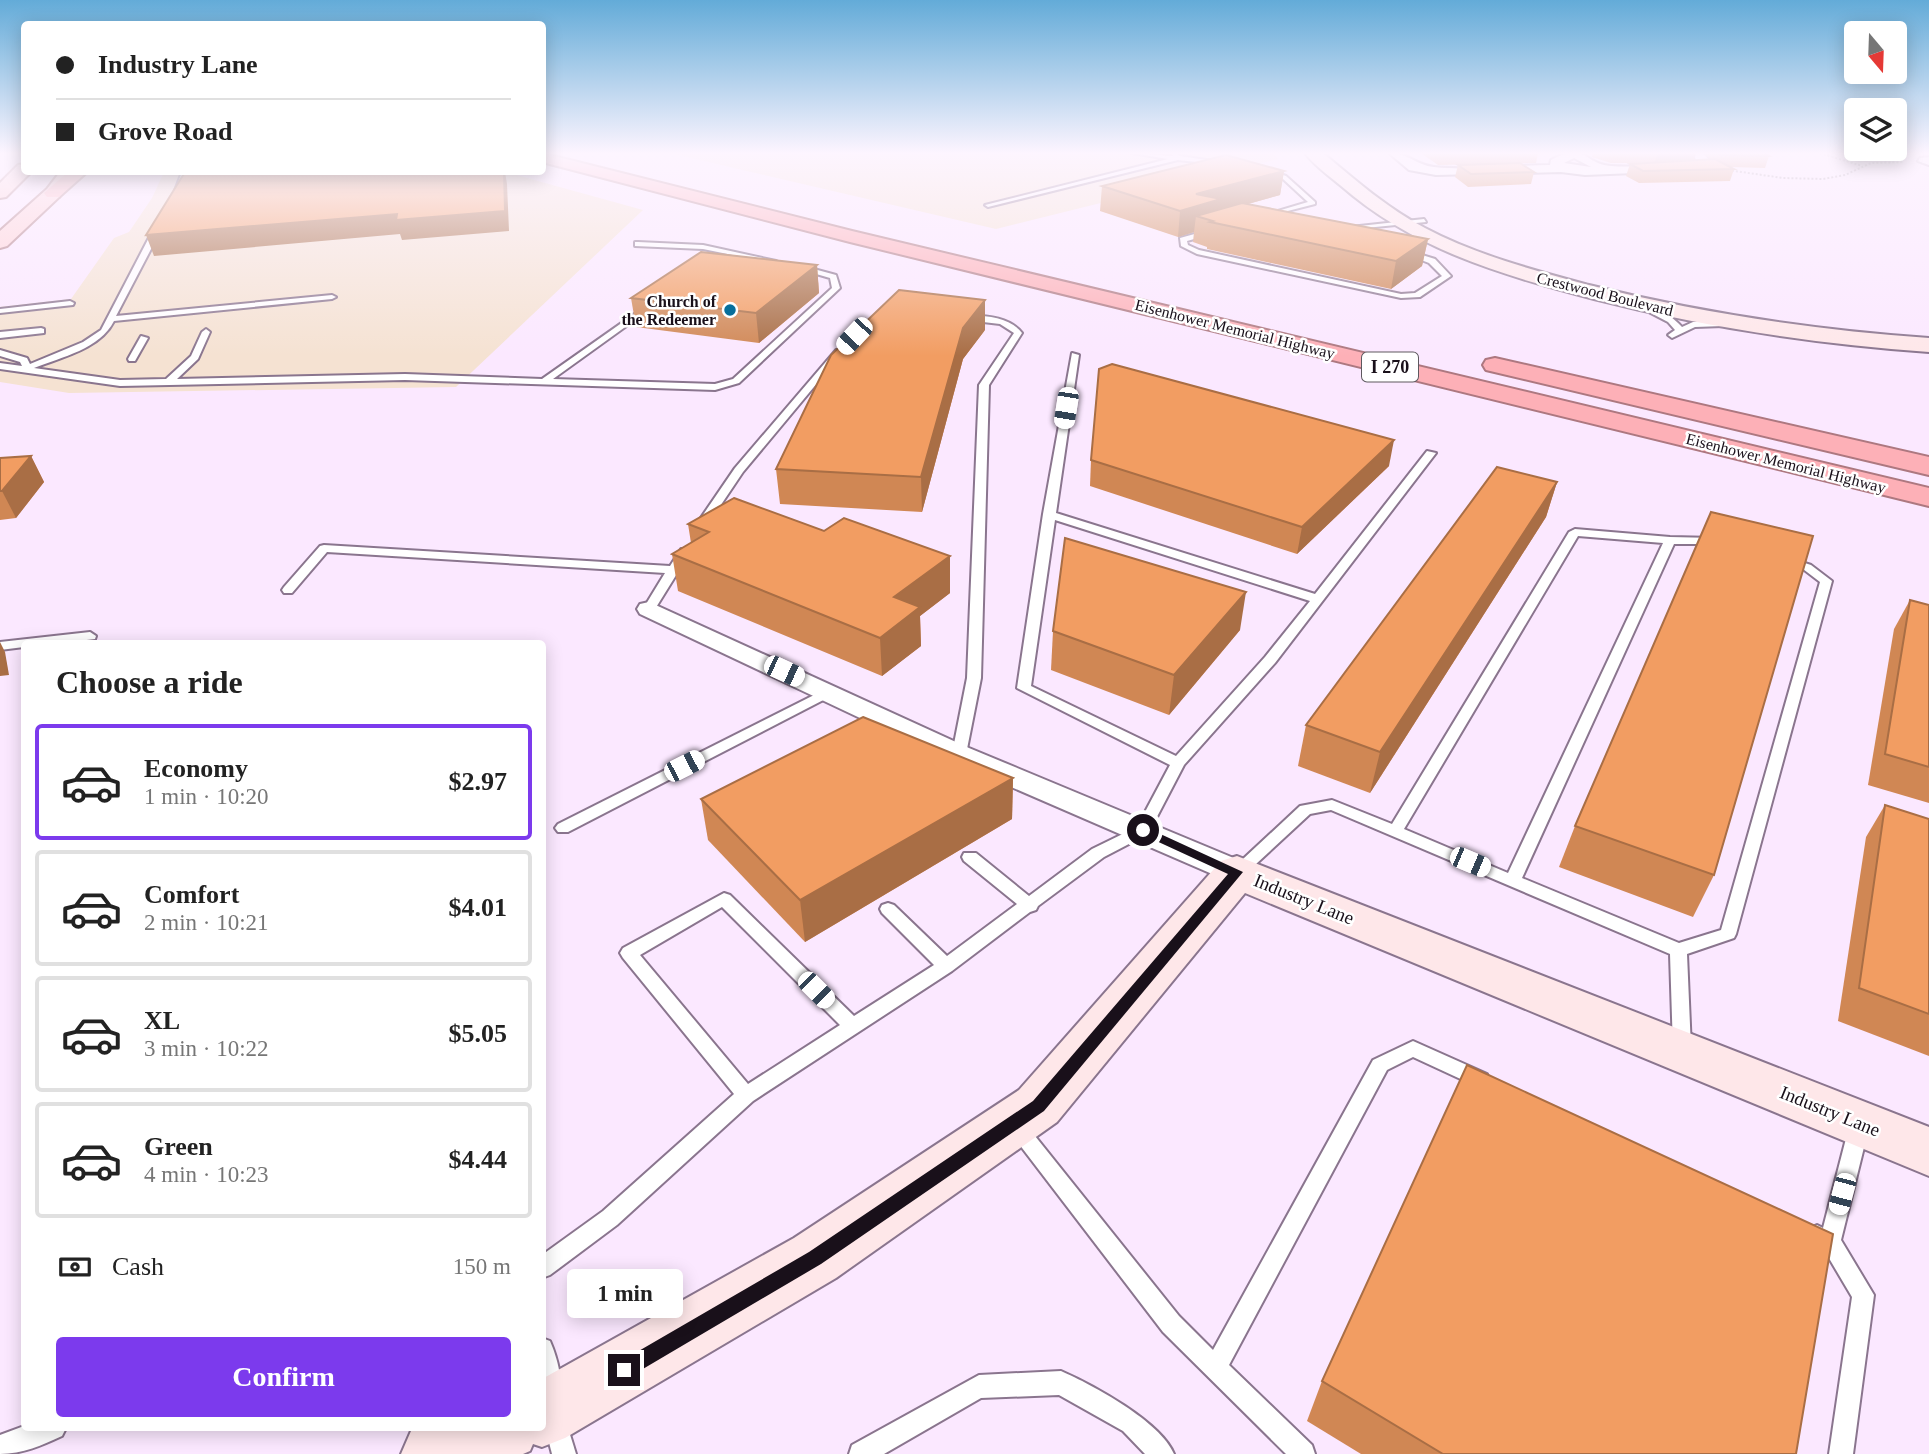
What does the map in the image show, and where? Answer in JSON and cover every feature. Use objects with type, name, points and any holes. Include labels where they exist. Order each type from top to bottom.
[{"type":"highway","name":"Eisenhower Memorial Highway","points":[[791,221],[1929,497]]},
{"type":"highway","name":"Eisenhower Memorial Highway","points":[[1468,359],[1929,466]]},
{"type":"main road","points":[[0,242],[23,221]]},
{"type":"main road","name":"Crestwood Boulevard","points":[[1410,221],[1516,260],[1633,292],[1775,318],[1929,333]]},
{"type":"main road","name":"Crestwood Boulevard","points":[[1413,222],[1441,243],[1497,265],[1641,305],[1734,323],[1929,345]]},
{"type":"main road","points":[[546,1425],[815,1258],[1038,1106],[1237,872]]},
{"type":"main road","name":"Industry Lane","points":[[1237,872],[1929,1152]]},
{"type":"main road","points":[[434,1454],[526,1431]]},
{"type":"street","name":"Industry Lane","points":[[649,609],[959,754],[1237,872]]},
{"type":"lane","points":[[1263,221],[1279,224]]},
{"type":"lane","points":[[1329,230],[1413,222]]},
{"type":"lane","points":[[27,368],[86,344],[104,332],[161,223]]},
{"type":"lane","points":[[1219,229],[1183,240],[1185,246],[1197,252],[1401,296],[1417,295],[1447,276],[1447,272],[1432,261],[1402,250]]},
{"type":"lane","points":[[1340,236],[1352,239]]},
{"type":"lane","points":[[638,244],[723,251],[777,262]]},
{"type":"lane","points":[[714,258],[723,251]]},
{"type":"lane","points":[[0,366],[27,368],[87,381],[405,377],[715,387],[736,382],[836,288],[833,277],[790,265]]},
{"type":"lane","points":[[111,319],[332,297]]},
{"type":"lane","points":[[546,380],[658,299]]},
{"type":"lane","points":[[0,311],[70,303]]},
{"type":"lane","points":[[1641,305],[1656,311],[1675,332],[1693,325],[1734,323]]},
{"type":"lane","points":[[211,320],[216,308]]},
{"type":"lane","points":[[151,326],[157,313]]},
{"type":"lane","points":[[954,316],[1005,323],[1015,327],[1018,333],[984,385],[974,678],[959,754]]},
{"type":"lane","points":[[0,335],[41,331]]},
{"type":"lane","points":[[168,382],[195,357],[206,332]]},
{"type":"lane","points":[[132,359],[144,338]]},
{"type":"lane","points":[[649,609],[672,570],[740,470],[851,339]]},
{"type":"lane","points":[[0,353],[24,360],[27,368]]},
{"type":"lane","points":[[1075,355],[1024,688],[1178,763]]},
{"type":"lane","points":[[546,1265],[610,1218],[746,1095],[946,966],[1098,853],[1143,830],[1178,763],[1270,660],[1431,453]]},
{"type":"lane","points":[[1049,514],[1317,599]]},
{"type":"lane","points":[[1395,831],[1575,532],[1670,540],[1713,540],[1724,543]]},
{"type":"lane","points":[[1513,880],[1670,540]]},
{"type":"lane","points":[[288,590],[324,548],[672,570]]},
{"type":"lane","points":[[1237,872],[1305,810],[1332,805],[1678,950],[1728,934],[1826,581],[1807,567],[1772,557]]},
{"type":"lane","points":[[54,640],[90,636]]},
{"type":"lane","points":[[0,646],[21,644]]},
{"type":"lane","points":[[563,828],[828,692]]},
{"type":"lane","points":[[970,857],[1030,906]]},
{"type":"lane","points":[[746,1095],[629,953],[724,899],[852,1027]]},
{"type":"lane","points":[[888,909],[946,966]]},
{"type":"lane","points":[[1678,950],[1682,1051]]},
{"type":"lane","points":[[1216,1369],[1381,1065],[1413,1049],[1501,1089]]},
{"type":"lane","points":[[1013,1123],[1171,1324],[1303,1454]]},
{"type":"lane","points":[[1830,1241],[1860,1124]]},
{"type":"lane","points":[[1792,1223],[1830,1241],[1863,1296],[1841,1454]]},
{"type":"lane","points":[[861,1454],[979,1387],[1061,1383],[1131,1423],[1163,1454]]},
{"type":"lane","points":[[0,1447],[45,1431]]},
{"type":"shaded area","points":[[137,221],[632,221],[456,387],[69,393],[0,382],[0,307],[71,299],[114,238],[129,232]]},
{"type":"shaded area","points":[[961,221],[1029,221],[996,229]]},
{"type":"building","points":[[155,221],[315,221],[146,235]]},
{"type":"building","points":[[1334,221],[1428,239],[1396,261],[1210,222]]},
{"type":"building","points":[[701,252],[817,265],[756,313],[631,298]]},
{"type":"building","points":[[899,290],[985,300],[963,328],[921,477],[776,469],[831,355]]},
{"type":"building","points":[[1112,364],[1394,440],[1302,527],[1091,460],[1099,369]]},
{"type":"building","points":[[31,456],[2,491],[0,491],[0,458]]},
{"type":"building","points":[[1497,467],[1557,482],[1380,752],[1306,725]]},
{"type":"building","points":[[734,498],[824,531],[844,518],[950,556],[894,597],[920,607],[880,638],[672,554],[709,532],[688,524]]},
{"type":"building","points":[[1711,512],[1813,536],[1714,875],[1575,826]]},
{"type":"building","points":[[1065,538],[1246,592],[1174,675],[1053,631]]},
{"type":"building","points":[[1910,600],[1929,605],[1929,767],[1885,754]]},
{"type":"building","points":[[863,717],[1013,778],[800,900],[701,799]]},
{"type":"building","points":[[1885,805],[1929,819],[1929,1014],[1859,988]]},
{"type":"building","points":[[1467,1065],[1833,1234],[1796,1454],[1443,1454],[1322,1381]]},
{"type":"place","name":"Church of the Redeemer","points":[[730,310]]},
{"type":"route","points":[[624,1370],[815,1258],[1038,1106],[1237,872],[1143,830]]}]
